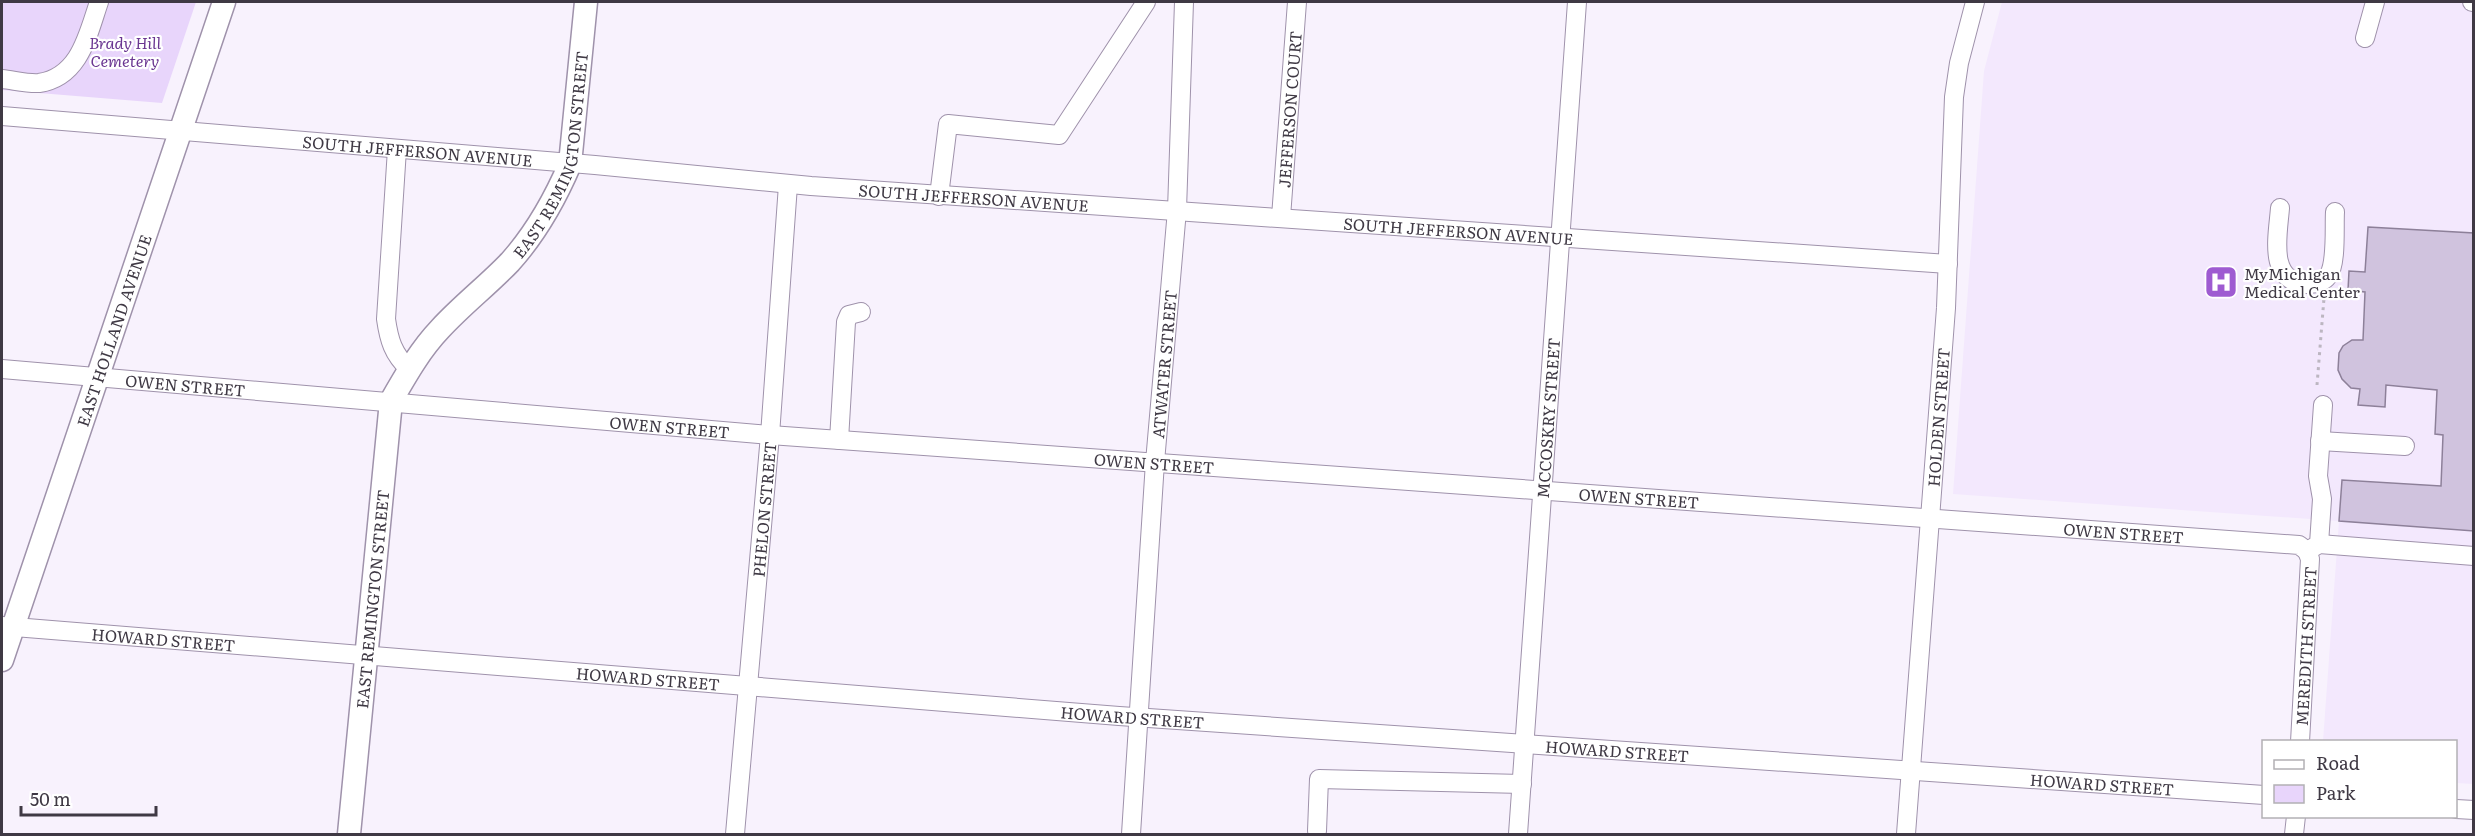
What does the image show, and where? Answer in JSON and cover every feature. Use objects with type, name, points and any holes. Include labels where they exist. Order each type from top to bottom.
[{"type":"main road","name":"EAST HOLLAND AVENUE","points":[[2,660],[7,626],[98,377],[224,2]]},
{"type":"main road","name":"EAST REMINGTON STREET","points":[[348,834],[391,401],[409,369],[439,330],[510,261],[536,230],[570,164],[586,2]]},
{"type":"street","points":[[2,79],[39,82],[63,74],[80,58],[99,2]]},
{"type":"street","points":[[939,196],[948,124],[1059,135],[1146,2]]},
{"type":"street","name":"ATWATER STREET","points":[[1131,834],[1155,462],[1177,210],[1184,2]]},
{"type":"street","name":"JEFFERSON COURT","points":[[1281,217],[1297,2]]},
{"type":"street","name":"MCCOSKRY STREET","points":[[1518,834],[1577,2]]},
{"type":"street","name":"HOLDEN STREET","points":[[1906,834],[1948,264],[1954,97],[1959,63],[1975,2]]},
{"type":"street","points":[[2365,38],[2375,2]]},
{"type":"street","name":"SOUTH JEFFERSON AVENUE","points":[[2,116],[570,164],[788,185],[1948,264]]},
{"type":"street","points":[[397,149],[386,319],[389,342],[397,358],[409,369]]},
{"type":"street","name":"PHELON STREET","points":[[735,834],[770,435],[788,185]]},
{"type":"street","points":[[2280,208],[2279,267],[2293,281],[2310,284],[2319,283],[2328,276],[2333,263],[2335,212]]},
{"type":"street","points":[[839,440],[846,322],[849,315],[861,312]]},
{"type":"street","name":"OWEN STREET","points":[[2,369],[770,435],[1542,489],[2313,547],[2474,556]]},
{"type":"street","name":"MEREDITH STREET","points":[[2300,740],[2310,559],[2322,499],[2318,476],[2323,405]]},
{"type":"street","points":[[2320,441],[2405,446]]},
{"type":"street","name":"HOWARD STREET","points":[[7,626],[365,657],[1139,717],[2262,795]]},
{"type":"street","points":[[1317,831],[1319,779],[1522,784]]},
{"type":"street","points":[[2457,809],[2474,810]]},
{"type":"street","points":[[2294,834],[2296,818]]},
{"type":"path","points":[[2318,385],[2324,296]]},
{"type":"shaded area","name":"MyMichigan Medical Center","points":[[2002,2],[2473,2],[2473,784],[2457,783],[2457,740],[2323,740],[2339,521],[1953,494],[1984,71]]},
{"type":"green space","name":"Brady Hill Cemetery","points":[[2,2],[196,2],[162,103],[2,90]]},
{"type":"building","points":[[2368,227],[2474,233],[2474,531],[2339,521],[2342,480],[2441,486],[2443,435],[2435,434],[2437,390],[2386,385],[2385,407],[2358,405],[2360,389],[2351,388],[2342,379],[2338,370],[2339,353],[2343,346],[2352,340],[2363,340],[2365,292],[2348,290],[2349,271],[2365,272]]},
{"type":"place","name":"MyMichigan Medical Center","points":[[2221,282]]}]
